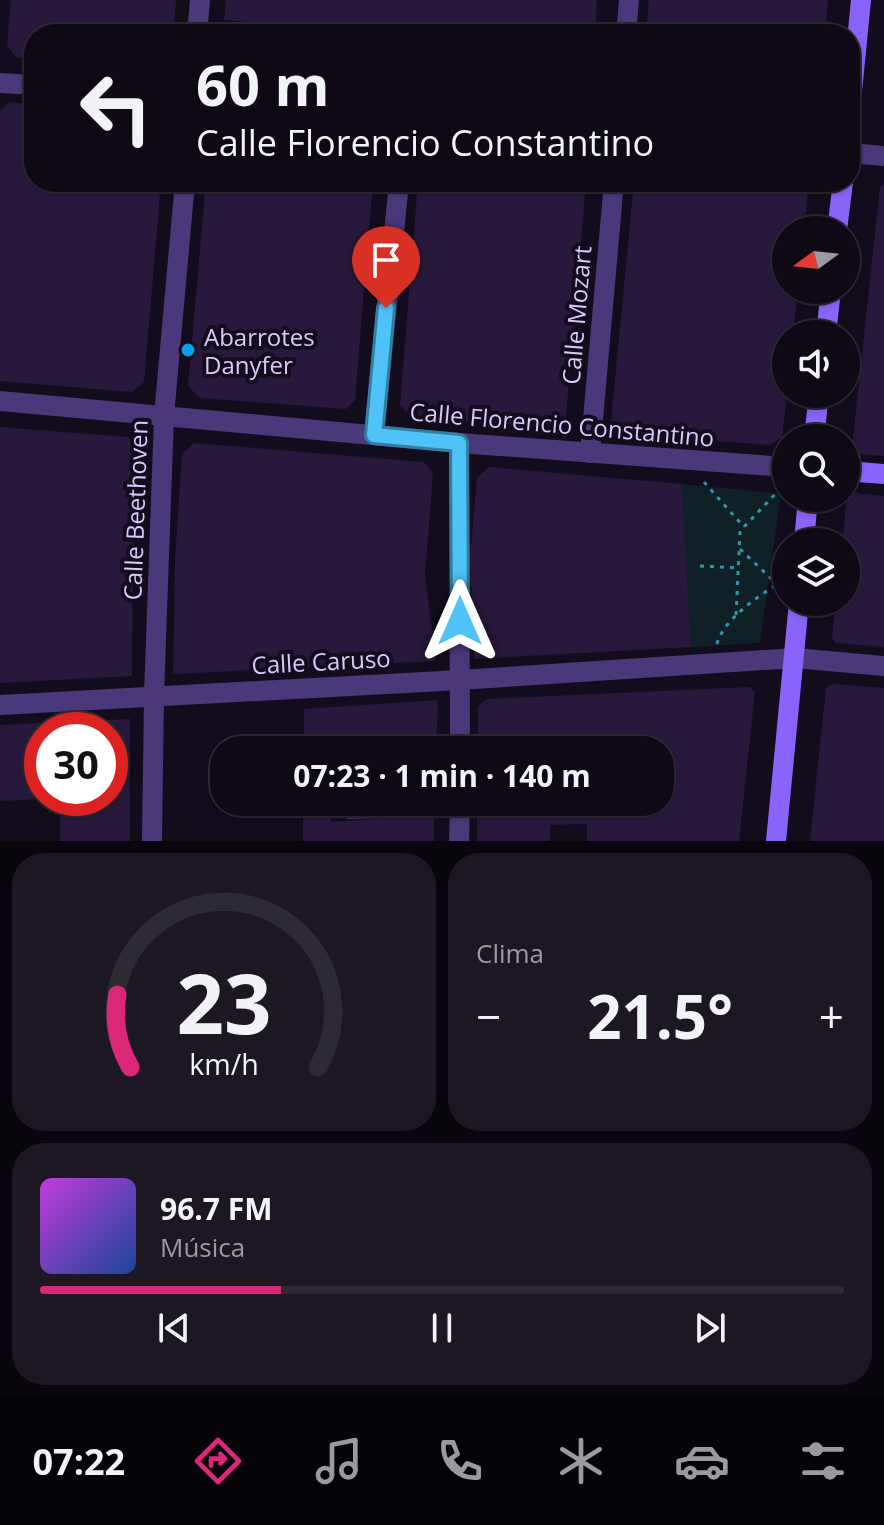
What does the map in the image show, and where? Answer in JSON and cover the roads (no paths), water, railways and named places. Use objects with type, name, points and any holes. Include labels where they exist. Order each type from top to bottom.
[{"type":"street","points":[[198,24],[200,0]]},
{"type":"street","points":[[627,24],[629,0]]},
{"type":"street","points":[[859,24],[861,0]]},
{"type":"street","points":[[0,83],[24,84]]},
{"type":"street","points":[[860,154],[884,156]]},
{"type":"street","name":"Calle Beethoven","points":[[152,841],[164,416],[184,192]]},
{"type":"street","points":[[374,435],[398,192]]},
{"type":"street","name":"Calle Mozart","points":[[590,453],[613,192]]},
{"type":"street","points":[[839,216],[842,192]]},
{"type":"street","name":"Calle Florencio Constantino","points":[[0,401],[459,443],[772,466]]},
{"type":"street","points":[[459,443],[460,736]]},
{"type":"street","points":[[860,472],[884,474]]},
{"type":"street","points":[[776,841],[798,616]]},
{"type":"street","name":"Calle Caruso","points":[[0,705],[795,658],[884,666]]},
{"type":"street","points":[[459,841],[460,816]]},
{"type":"place","name":"Abarrotes Danyfer","points":[[188,350]]}]
